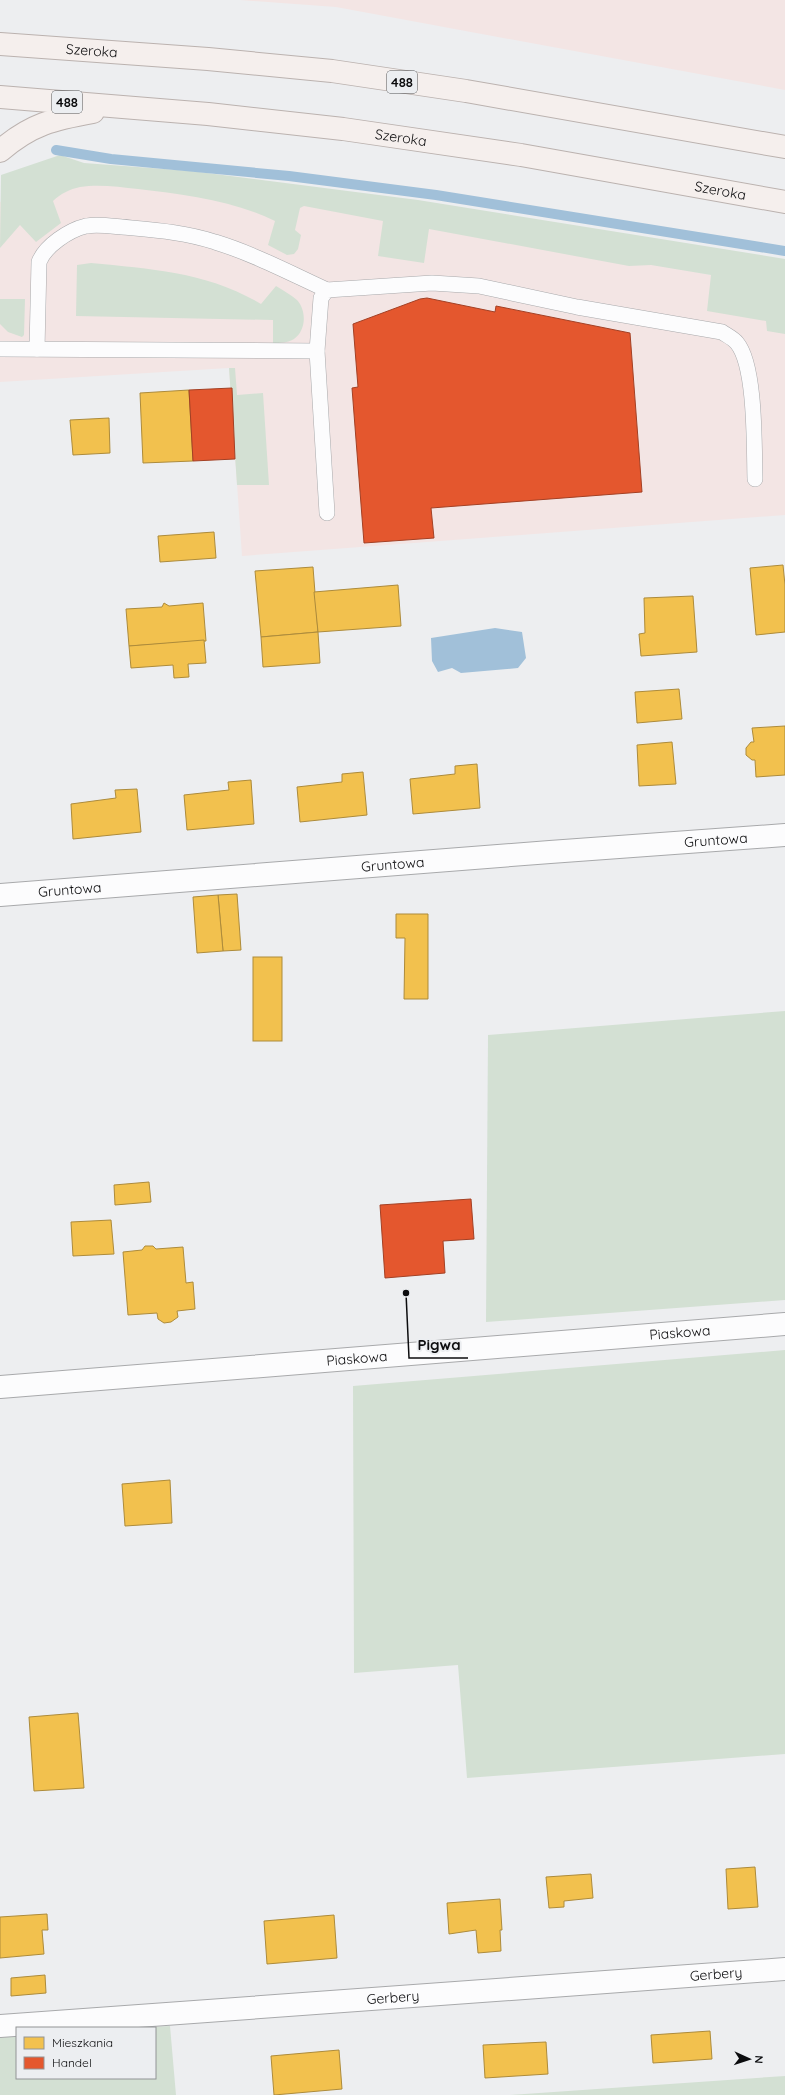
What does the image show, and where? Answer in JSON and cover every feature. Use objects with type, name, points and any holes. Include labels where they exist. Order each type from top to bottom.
[{"type":"main road","name":"Szeroka","points":[[8,45],[208,59],[332,71],[466,91],[785,147]]},
{"type":"main road","name":"Szeroka","points":[[7,97],[208,114],[374,134],[521,155],[785,202]]},
{"type":"main road","points":[[0,151],[26,131],[53,120],[120,107]]},
{"type":"street","name":"Gruntowa","points":[[0,895],[542,852],[785,836]]},
{"type":"street","name":"Piaskowa","points":[[0,1387],[785,1324]]},
{"type":"street","name":"Gerbery","points":[[0,2026],[785,1969]]},
{"type":"lane","points":[[37,349],[39,262],[42,254],[59,240],[86,226],[104,225],[166,231],[215,242],[259,258],[326,290],[432,283],[479,286],[577,307],[722,332],[736,342],[745,358],[750,380],[755,479]]},
{"type":"lane","points":[[326,290],[321,298],[318,351],[327,513]]},
{"type":"lane","points":[[0,349],[318,351]]},
{"type":"shaded area","points":[[240,0],[785,0],[785,90],[336,7]]},
{"type":"shaded area","points":[[72,181],[261,190],[785,289],[785,515],[242,556],[229,368],[0,382],[0,202]]},
{"type":"green space","points":[[60,155],[84,163],[191,171],[418,200],[785,259],[785,334],[767,331],[766,321],[707,311],[711,275],[651,265],[629,266],[429,229],[424,263],[378,256],[383,221],[304,206],[300,208],[295,230],[301,235],[298,249],[294,254],[287,255],[268,245],[275,221],[243,208],[208,199],[155,191],[109,186],[80,187],[65,192],[53,201],[61,223],[36,242],[20,225],[0,248],[1,175]]},
{"type":"green space","points":[[91,263],[157,270],[200,279],[241,293],[261,304],[276,286],[297,300],[304,315],[303,326],[301,331],[294,339],[287,342],[273,343],[273,320],[76,316],[77,265]]},
{"type":"green space","points":[[0,299],[25,299],[24,335],[22,337],[8,332],[0,324]]},
{"type":"green space","points":[[229,368],[235,368],[237,395],[263,393],[269,485],[237,485]]},
{"type":"green space","points":[[785,1011],[785,1300],[486,1322],[488,1035]]},
{"type":"green space","points":[[785,1350],[785,1754],[467,1778],[458,1665],[354,1673],[353,1386]]},
{"type":"green space","points":[[170,2026],[176,2095],[0,2095],[0,2036],[16,2035],[16,2079],[156,2079],[156,2027],[150,2027]]},
{"type":"green space","points":[[785,2076],[785,2095],[510,2095]]},
{"type":"water","points":[[495,628],[522,632],[526,658],[518,668],[461,673],[452,668],[438,672],[432,661],[431,638]]},
{"type":"building: Mieszkania","points":[[189,390],[193,461],[143,463],[140,393]]},
{"type":"building: Mieszkania","points":[[109,418],[110,453],[73,455],[70,420]]},
{"type":"building: Mieszkania","points":[[214,532],[216,558],[160,562],[158,536]]},
{"type":"building: Mieszkania","points":[[783,565],[785,585],[785,632],[756,635],[750,568]]},
{"type":"building: Mieszkania","points":[[313,567],[318,632],[261,637],[255,571]]},
{"type":"building: Mieszkania","points":[[398,585],[401,626],[318,632],[314,592]]},
{"type":"building: Mieszkania","points":[[693,596],[697,652],[641,656],[639,634],[645,633],[644,598]]},
{"type":"building: Mieszkania","points":[[164,603],[169,606],[203,603],[206,641],[129,646],[126,609],[162,607]]},
{"type":"building: Mieszkania","points":[[318,632],[320,663],[263,667],[261,637]]},
{"type":"building: Mieszkania","points":[[204,640],[206,663],[188,664],[189,677],[174,678],[173,665],[131,668],[129,646]]},
{"type":"building: Mieszkania","points":[[679,689],[682,719],[637,723],[635,692]]},
{"type":"building: Mieszkania","points":[[785,726],[785,775],[756,777],[755,760],[752,760],[746,755],[746,748],[751,742],[754,742],[752,728]]},
{"type":"building: Mieszkania","points":[[672,742],[676,784],[639,786],[637,745]]},
{"type":"building: Mieszkania","points":[[477,764],[480,808],[413,814],[410,779],[455,774],[455,766]]},
{"type":"building: Mieszkania","points":[[363,772],[367,815],[300,822],[297,787],[342,782],[342,774]]},
{"type":"building: Mieszkania","points":[[251,780],[254,824],[187,830],[184,795],[229,790],[228,782]]},
{"type":"building: Mieszkania","points":[[137,789],[141,832],[73,839],[71,804],[116,798],[115,790]]},
{"type":"building: Mieszkania","points":[[237,894],[241,950],[223,951],[218,895]]},
{"type":"building: Mieszkania","points":[[218,895],[223,951],[197,953],[193,897]]},
{"type":"building: Mieszkania","points":[[396,914],[428,914],[428,999],[404,999],[405,938],[396,938]]},
{"type":"building: Mieszkania","points":[[253,957],[282,957],[282,1041],[253,1041]]},
{"type":"building: Mieszkania","points":[[149,1182],[151,1202],[115,1205],[114,1185]]},
{"type":"building: Mieszkania","points":[[111,1220],[114,1254],[73,1256],[71,1222]]},
{"type":"building: Mieszkania","points":[[145,1246],[153,1246],[156,1249],[183,1247],[186,1283],[193,1282],[195,1309],[177,1311],[178,1317],[171,1322],[164,1323],[158,1319],[157,1313],[128,1315],[123,1252],[142,1250]]},
{"type":"building: Mieszkania","points":[[170,1480],[172,1523],[125,1526],[122,1484]]},
{"type":"building: Mieszkania","points":[[78,1713],[84,1788],[34,1791],[29,1717]]},
{"type":"building: Mieszkania","points":[[755,1867],[758,1907],[728,1909],[726,1869]]},
{"type":"building: Mieszkania","points":[[591,1874],[593,1898],[564,1901],[564,1907],[549,1908],[546,1877]]},
{"type":"building: Mieszkania","points":[[500,1899],[502,1930],[500,1930],[501,1951],[478,1953],[476,1930],[449,1934],[447,1903]]},
{"type":"building: Mieszkania","points":[[47,1914],[48,1930],[42,1930],[44,1954],[0,1958],[0,1917]]},
{"type":"building: Mieszkania","points":[[334,1915],[337,1958],[267,1964],[264,1921]]},
{"type":"building: Mieszkania","points":[[45,1975],[46,1993],[11,1996],[11,1978]]},
{"type":"building: Mieszkania","points":[[710,2031],[712,2059],[653,2063],[651,2035]]},
{"type":"building: Mieszkania","points":[[546,2042],[548,2074],[485,2078],[483,2045]]},
{"type":"building: Mieszkania","points":[[339,2050],[342,2089],[274,2095],[271,2056]]},
{"type":"building: Handel","points":[[427,298],[495,312],[496,306],[630,333],[642,492],[431,508],[434,538],[364,543],[352,388],[358,387],[353,324],[420,299]]},
{"type":"building: Handel","points":[[232,388],[235,459],[193,461],[189,390]]},
{"type":"building: Handel","points":[[471,1199],[474,1239],[443,1241],[445,1273],[385,1278],[380,1205]]},
{"type":"waterway","points":[[56,150],[111,159],[289,176],[436,195],[785,251]]},
{"type":"place","name":"Pigwa","points":[[406,1293]]}]
